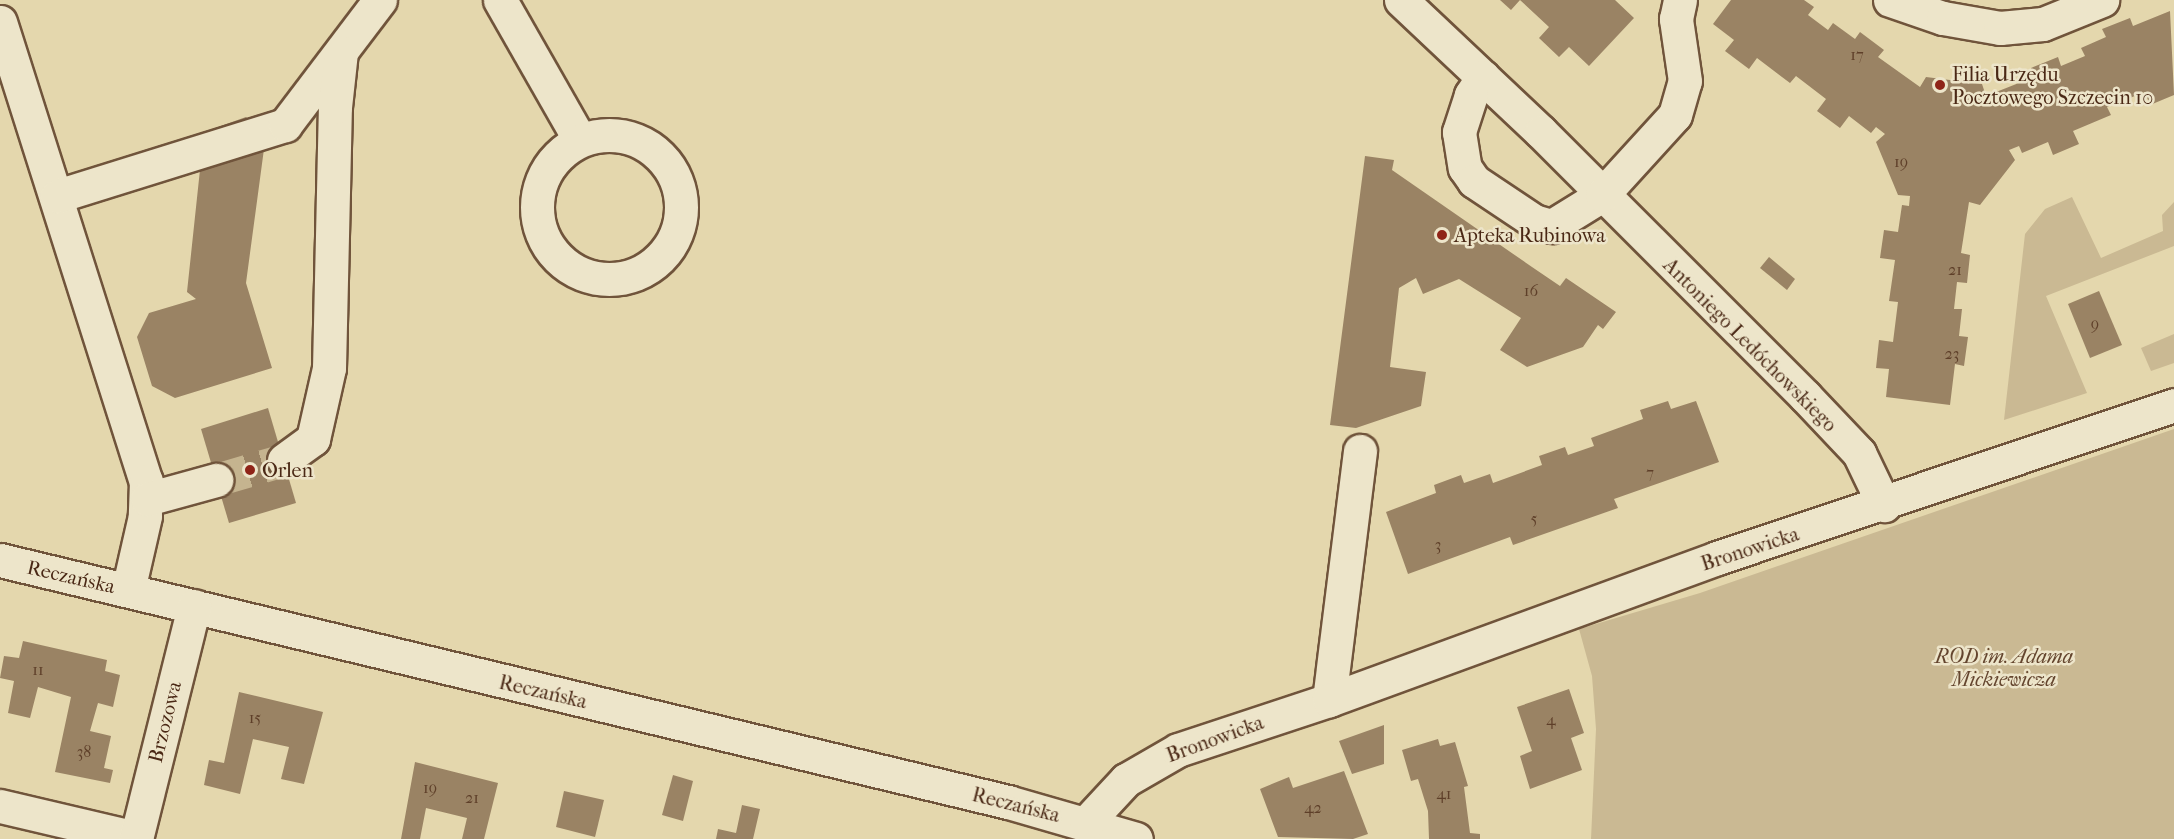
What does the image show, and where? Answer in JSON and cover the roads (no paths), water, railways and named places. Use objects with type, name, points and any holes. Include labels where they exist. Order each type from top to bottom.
[{"type":"street","points":[[57,196],[285,125],[380,0]]},
{"type":"street","points":[[500,0],[580,140]]},
{"type":"street","name":"Antoniego Ledóchowskiego","points":[[1401,0],[1483,77],[1859,453],[1884,505]]},
{"type":"street","points":[[1483,77],[1471,95],[1459,132],[1458,148],[1474,181],[1544,225],[1563,221],[1602,195],[1682,101],[1685,81],[1676,19],[1680,0]]},
{"type":"street","points":[[1890,0],[1943,18],[2000,28],[2043,24],[2102,0]]},
{"type":"street","points":[[0,22],[146,481],[147,499],[128,590]]},
{"type":"street","points":[[284,460],[313,440],[329,368],[335,107],[341,52]]},
{"type":"street","points":[[607,134],[633,138],[657,152],[677,182],[681,209],[676,236],[654,264],[629,277],[602,279],[576,272],[554,255],[540,232],[536,205],[542,178],[557,156],[580,140],[607,134]]},
{"type":"street","name":"Bronowicka","points":[[1086,823],[1126,780],[1178,750],[1329,700],[1706,562],[1884,505],[2174,405]]},
{"type":"street","points":[[1329,700],[1360,451]]},
{"type":"street","points":[[147,499],[216,480]]},
{"type":"street","name":"Reczańska","points":[[0,560],[1086,823],[1136,839]]},
{"type":"street","name":"Brzozowa","points":[[136,838],[194,606]]},
{"type":"street","points":[[0,806],[136,838]]},
{"type":"tunnel","points":[[216,480],[284,460]]},
{"type":"place","name":"Filia Urzędu Pocztowego Szczecin 10","points":[[1940,85]]},
{"type":"place","name":"Apteka Rubinowa","points":[[1442,235]]},
{"type":"place","name":"Orlen","points":[[250,470]]},
{"type":"park label","name":"ROD im. Adama Mickiewicza","points":[[2004,668]]}]
